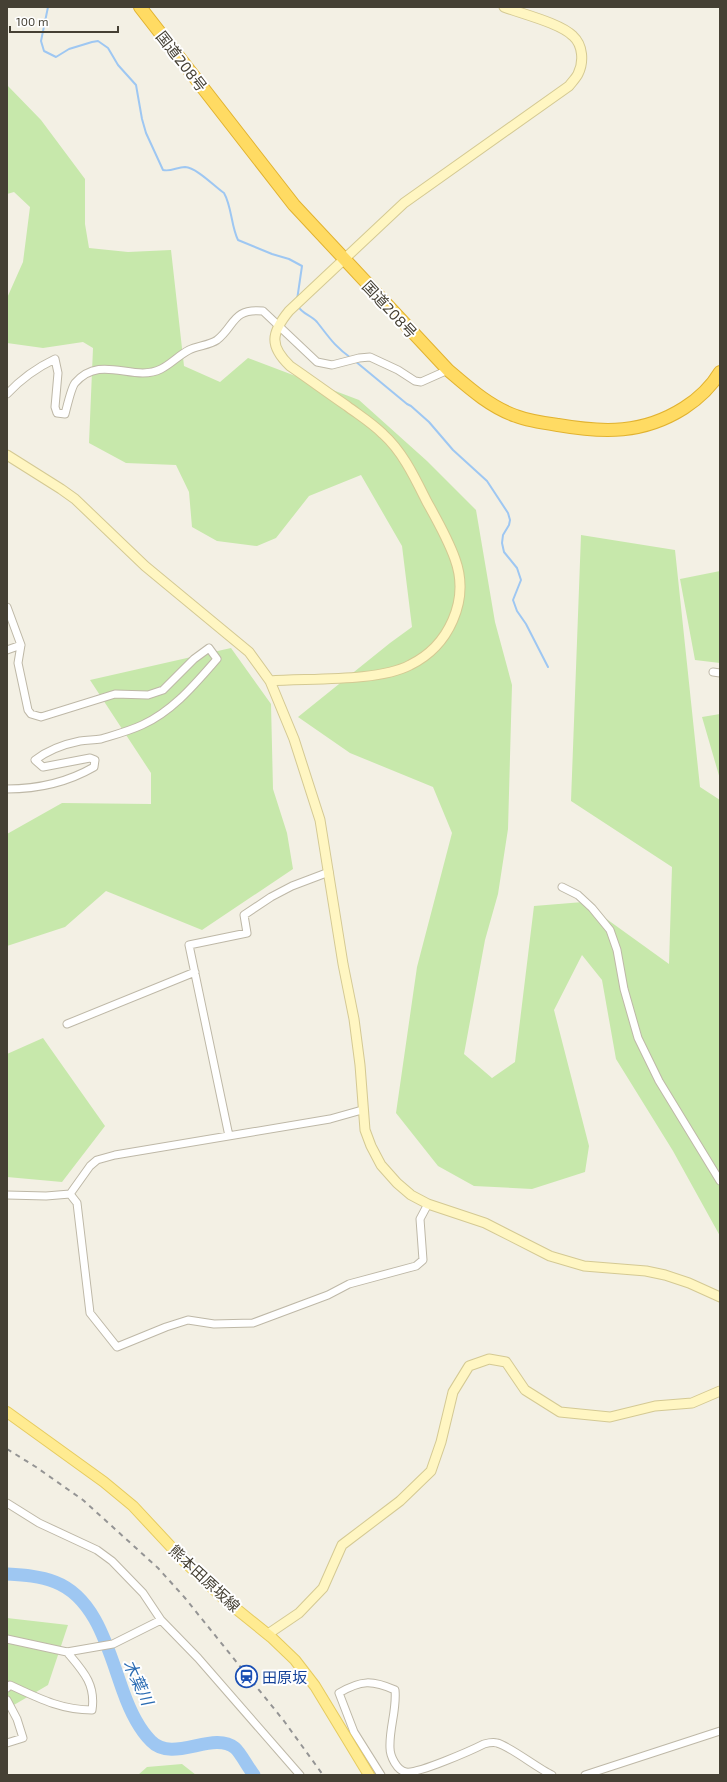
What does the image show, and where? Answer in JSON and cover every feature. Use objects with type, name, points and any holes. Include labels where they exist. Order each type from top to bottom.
[{"type":"highway","name":"国道208号","points":[[140,7],[294,205],[448,370],[472,391],[492,405],[516,416],[543,422],[601,430],[624,430],[648,426],[671,416],[694,401],[714,381],[720,372]]},
{"type":"main road","name":"熊本田原坂線","points":[[7,1412],[104,1482],[133,1506],[224,1599],[268,1634],[295,1660],[315,1686],[369,1775]]},
{"type":"street","points":[[270,681],[361,676],[387,672],[409,666],[425,657],[438,645],[448,632],[455,616],[459,598],[460,582],[456,560],[408,465],[383,433],[290,366],[280,356],[275,346],[274,336],[278,324],[289,311],[404,203],[568,86],[578,75],[582,63],[580,47],[573,36],[561,29],[504,7]]},
{"type":"street","points":[[7,394],[18,382],[38,367],[55,359],[58,373],[55,407],[57,413],[65,414],[74,384],[86,374],[106,367],[145,374],[160,369],[188,351],[217,340],[237,316],[256,310],[263,311],[317,362],[332,365],[359,358],[370,357],[381,361],[415,381],[421,382],[448,370]]},
{"type":"street","points":[[7,455],[61,489],[74,499],[145,566],[249,652],[270,681],[294,739],[320,820],[343,964],[354,1019],[360,1065],[362,1110],[370,1146],[381,1165],[397,1183],[411,1195],[428,1204],[480,1221],[550,1256],[584,1266],[646,1271],[665,1275],[689,1283],[720,1297]]},
{"type":"street","points":[[7,607],[21,645],[18,663],[28,710],[31,714],[41,717],[115,694],[148,696],[163,690],[194,659],[209,648],[217,659],[198,682],[175,704],[158,717],[141,726],[99,739],[78,742],[44,754],[35,760],[43,767],[90,758],[95,760],[94,767],[60,782],[39,786],[7,789]]},
{"type":"street","points":[[7,650],[21,645]]},
{"type":"street","points":[[229,1136],[189,945],[247,933],[244,914],[270,897],[292,886],[329,872]]},
{"type":"street","points":[[562,888],[578,895],[592,908],[610,930],[617,950],[624,989],[638,1038],[659,1081],[720,1181]]},
{"type":"street","points":[[67,1024],[195,972]]},
{"type":"street","points":[[7,1194],[46,1196],[70,1194],[90,1166],[97,1160],[115,1155],[330,1119],[362,1110]]},
{"type":"street","points":[[70,1194],[77,1203],[90,1313],[117,1347],[166,1327],[188,1320],[214,1324],[253,1322],[328,1296],[349,1284],[416,1266],[423,1260],[420,1219],[428,1204]]},
{"type":"street","points":[[268,1634],[299,1613],[323,1588],[342,1545],[400,1501],[430,1471],[441,1442],[453,1392],[469,1366],[489,1359],[506,1362],[525,1390],[560,1412],[610,1417],[655,1406],[692,1403],[720,1391]]},
{"type":"street","points":[[7,1503],[39,1524],[97,1550],[112,1561],[139,1589],[161,1620],[198,1658],[300,1775]]},
{"type":"street","points":[[7,1639],[67,1652],[113,1644],[126,1639],[161,1620]]},
{"type":"street","points":[[7,1688],[10,1686],[56,1706],[75,1710],[92,1710],[94,1698],[90,1685],[85,1675],[67,1652]]},
{"type":"street","points":[[381,1775],[354,1732],[339,1693],[360,1683],[377,1683],[395,1690],[396,1702],[390,1748],[392,1758],[399,1769],[406,1772],[422,1769],[484,1744],[494,1742],[503,1745],[540,1770],[552,1775]]},
{"type":"street","points":[[7,1700],[17,1719],[23,1738],[7,1743]]},
{"type":"street","points":[[586,1775],[720,1731]]},
{"type":"green space","points":[[7,85],[41,120],[85,179],[85,224],[89,248],[128,252],[171,250],[184,366],[220,382],[248,358],[359,400],[427,461],[476,510],[495,622],[512,685],[508,829],[498,894],[485,940],[464,1054],[492,1078],[515,1062],[534,906],[583,902],[669,964],[672,867],[571,801],[581,535],[675,550],[700,787],[720,800],[720,1236],[673,1151],[616,1059],[602,980],[582,955],[554,1010],[589,1146],[585,1172],[532,1189],[474,1186],[438,1166],[396,1113],[417,967],[452,833],[433,787],[350,753],[298,717],[412,627],[402,546],[361,475],[309,496],[276,538],[257,546],[217,541],[192,527],[189,492],[176,465],[126,463],[89,443],[93,348],[83,342],[43,348],[7,343],[7,298],[23,262],[30,207],[14,192],[7,194]]},
{"type":"green space","points":[[720,571],[720,663],[695,660],[680,579]]},
{"type":"green space","points":[[231,648],[271,704],[273,789],[287,833],[293,869],[202,930],[106,891],[65,927],[7,946],[7,834],[62,803],[151,804],[151,773],[90,680]]},
{"type":"green space","points":[[720,714],[720,779],[702,717]]},
{"type":"green space","points":[[43,1038],[105,1126],[62,1182],[7,1177],[7,1054]]},
{"type":"green space","points":[[7,1618],[68,1625],[48,1685],[7,1709]]},
{"type":"green space","points":[[182,1764],[196,1775],[138,1775],[147,1767]]},
{"type":"waterway","points":[[48,7],[41,41],[44,51],[56,57],[69,49],[98,41],[108,48],[118,65],[136,85],[146,133],[163,170],[185,167],[195,170],[224,193],[229,204],[234,229],[238,240],[272,254],[289,259],[302,266],[297,300]]},
{"type":"waterway","points":[[298,306],[302,311],[315,320],[336,345],[351,358]]},
{"type":"waterway","points":[[355,361],[429,422],[453,450],[487,481],[508,513],[510,520],[509,525],[503,535],[502,543],[504,552],[517,568],[521,580],[513,600],[517,611],[526,624],[548,667]]},
{"type":"waterway","name":"木葉川","points":[[7,1574],[25,1575],[55,1582],[69,1590],[81,1600],[100,1628],[131,1711],[138,1724],[151,1741],[160,1747],[170,1749],[181,1749],[205,1744],[226,1743],[237,1750],[254,1775]]},
{"type":"railway","points":[[7,1449],[36,1467],[83,1500],[158,1568],[185,1598],[284,1721],[323,1775]]},
{"type":"place","name":"田原坂","points":[[246,1677]]}]
